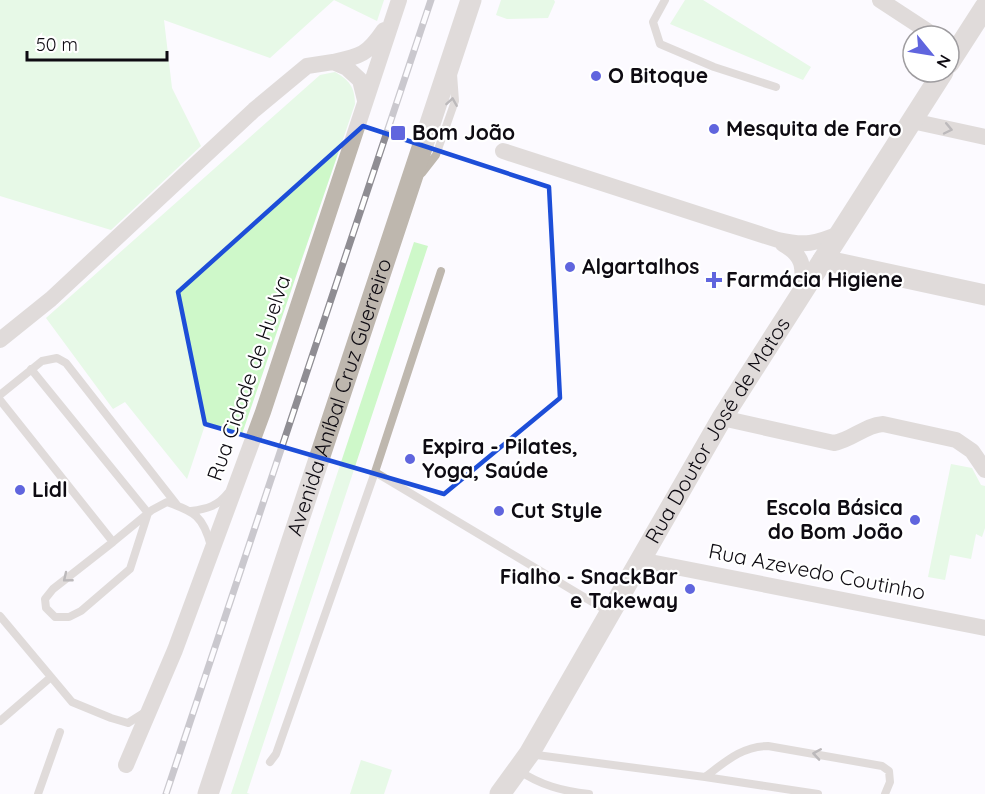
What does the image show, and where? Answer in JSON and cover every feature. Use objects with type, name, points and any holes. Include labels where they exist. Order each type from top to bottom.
[{"type":"street","name":"Rua Cidade de Huelva","points":[[126,765],[176,650],[263,412],[399,0]]},
{"type":"street","name":"Avenida Aníbal Cruz Guerreiro","points":[[208,794],[471,0]]},
{"type":"street","points":[[880,0],[917,24]]},
{"type":"street","points":[[961,40],[985,7]]},
{"type":"street","points":[[0,340],[51,299],[254,110],[307,66],[360,56],[374,45],[394,17]]},
{"type":"street","points":[[333,62],[347,68],[360,80],[365,101]]},
{"type":"street","name":"Rua Doutor José de Matos","points":[[500,794],[523,762],[722,418],[935,84]]},
{"type":"street","points":[[912,121],[985,137]]},
{"type":"street","points":[[503,151],[778,240],[800,245],[817,243],[841,233],[852,253],[866,264],[888,274]]},
{"type":"street","points":[[778,240],[823,261],[985,295]]},
{"type":"street","points":[[778,240],[796,251],[803,266],[802,292]]},
{"type":"street","points":[[802,292],[827,272],[838,270],[869,276],[888,274]]},
{"type":"street","points":[[722,418],[834,443],[844,441],[876,424],[883,424],[956,440],[972,452],[985,470]]},
{"type":"street","name":"Rua Azevedo Coutinho","points":[[640,560],[985,628]]},
{"type":"lane","points":[[665,0],[653,22],[660,44],[714,67],[776,87]]},
{"type":"lane","points":[[270,762],[276,754],[375,472],[441,271]]},
{"type":"lane","points":[[0,395],[31,369],[50,358],[57,358],[66,363],[178,506]]},
{"type":"lane","points":[[31,369],[148,513]]},
{"type":"lane","points":[[0,400],[113,542]]},
{"type":"lane","points":[[375,472],[609,613]]},
{"type":"lane","points":[[191,511],[212,508],[224,499],[238,478]]},
{"type":"lane","points":[[148,513],[130,569],[81,611],[69,617],[55,616],[46,608],[45,599],[53,589],[148,513],[167,502],[191,511],[202,520],[212,549]]},
{"type":"lane","points":[[0,616],[72,702],[128,723],[150,709]]},
{"type":"lane","points":[[0,720],[51,677]]},
{"type":"lane","points":[[38,794],[60,732]]},
{"type":"lane","points":[[705,777],[739,753],[755,746],[768,746],[882,766],[889,771],[890,782],[885,794]]},
{"type":"lane","points":[[523,762],[705,777],[818,794]]},
{"type":"lane","points":[[523,762],[546,786],[589,794]]},
{"type":"highlighted area","points":[[363,126],[549,187],[560,398],[444,494],[205,424],[178,292]]},
{"type":"green space","points":[[0,0],[334,0],[270,58],[164,20],[172,88],[201,146],[111,230],[0,196]]},
{"type":"green space","points":[[334,0],[384,0],[377,21]]},
{"type":"green space","points":[[501,0],[554,0],[555,2],[548,18],[507,19],[496,15]]},
{"type":"green space","points":[[685,0],[703,0],[811,67],[803,80],[670,24]]},
{"type":"green space","points":[[335,72],[350,85],[354,93],[355,104],[241,437],[205,425],[187,479],[125,402],[113,409],[46,318],[320,75]]},
{"type":"green space","points":[[414,242],[428,246],[247,793],[250,794],[231,794]]},
{"type":"green space","points":[[951,464],[972,468],[981,485],[985,486],[985,528],[982,537],[976,534],[971,559],[950,555],[945,580],[928,577]]},
{"type":"green space","points":[[361,760],[392,770],[384,794],[350,794]]},
{"type":"railway","points":[[166,794],[431,0]]},
{"type":"place","name":"O Bitoque","points":[[596,76]]},
{"type":"place","name":"Mesquita de Faro","points":[[714,129]]},
{"type":"place","name":"Bom João","points":[[398,133]]},
{"type":"place","name":"Algartalhos","points":[[570,267]]},
{"type":"place","name":"Farmácia Higiene","points":[[714,280]]},
{"type":"place","name":"Expira - Pilates, Yoga, Saúde","points":[[410,459]]},
{"type":"place","name":"Lidl","points":[[20,490]]},
{"type":"place","name":"Cut Style","points":[[499,511]]},
{"type":"place","name":"Escola Básica do Bom João","points":[[915,520]]},
{"type":"place","name":"Fialho - SnackBar e Takeway","points":[[690,589]]}]
